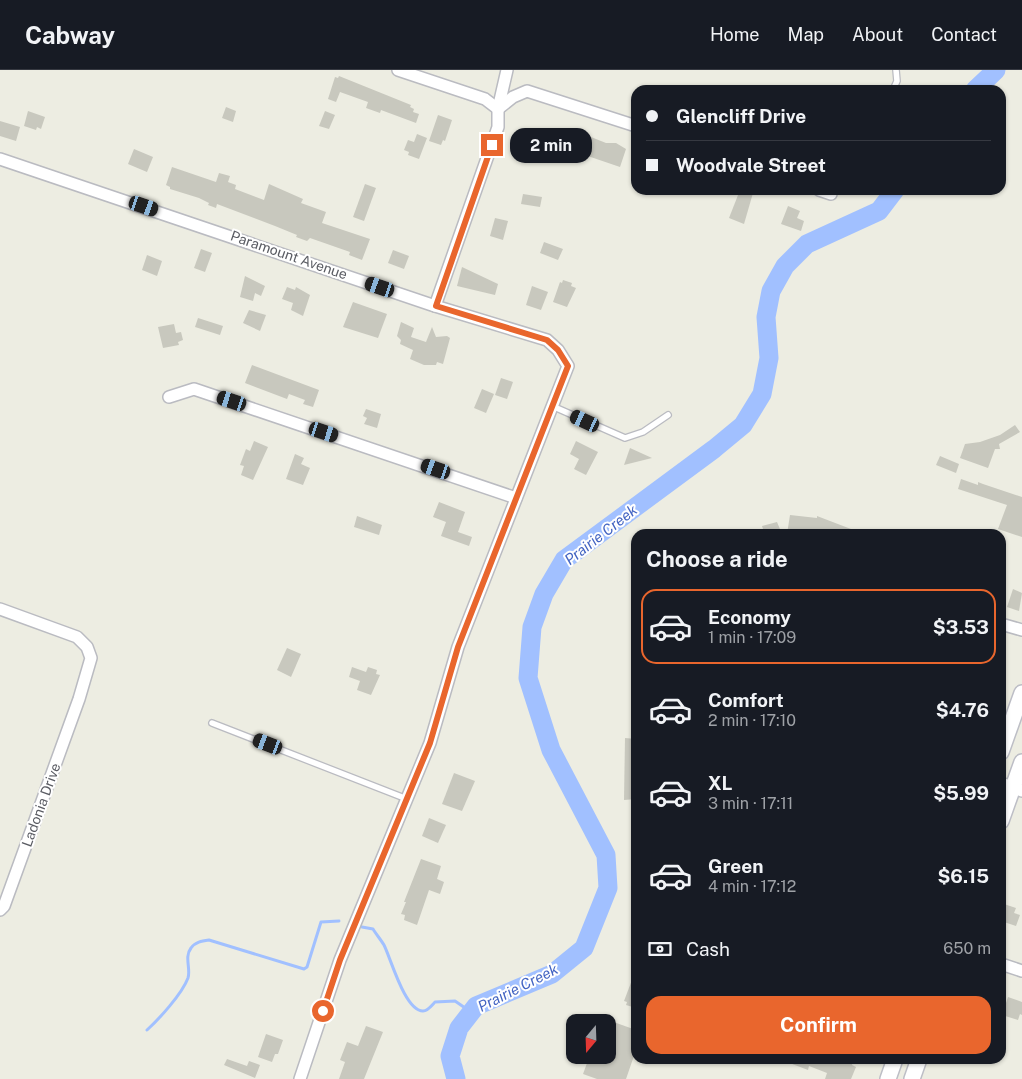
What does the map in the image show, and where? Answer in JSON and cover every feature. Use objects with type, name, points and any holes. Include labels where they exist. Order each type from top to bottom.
[{"type":"main road","points":[[1006,738],[1022,693]]},
{"type":"main road","points":[[1006,804],[1022,762]]},
{"type":"main road","points":[[888,1079],[894,1064]]},
{"type":"main road","points":[[912,1079],[917,1064]]},
{"type":"street","points":[[398,70],[485,99],[498,109]]},
{"type":"street","points":[[436,306],[498,127],[498,109],[508,70]]},
{"type":"street","points":[[498,109],[527,91],[631,124]]},
{"type":"street","name":"Paramount Avenue","points":[[0,159],[436,306],[547,340],[558,350],[568,366],[552,406]]},
{"type":"street","points":[[169,397],[194,389],[516,498]]},
{"type":"street","points":[[300,1079],[340,960],[430,743],[458,647],[552,406]]},
{"type":"street","name":"Ladonia Drive","points":[[0,608],[76,636],[87,646],[91,658],[79,699],[34,826],[4,906],[0,910]]},
{"type":"street","points":[[1006,625],[1022,630]]},
{"type":"street","points":[[1006,966],[1022,971]]},
{"type":"lane","points":[[895,85],[897,81],[896,70]]},
{"type":"lane","points":[[552,406],[625,438],[643,432],[668,415]]},
{"type":"lane","points":[[212,723],[407,799]]},
{"type":"building","points":[[339,76],[411,105],[410,107],[414,109],[413,112],[419,114],[416,123],[381,110],[380,113],[366,108],[368,102],[340,92],[336,102],[328,99],[335,77],[338,78]]},
{"type":"building","points":[[226,107],[236,111],[233,122],[222,118]]},
{"type":"building","points":[[28,111],[45,117],[41,129],[37,127],[36,130],[24,126]]},
{"type":"building","points":[[325,111],[335,115],[329,129],[319,126]]},
{"type":"building","points":[[438,115],[452,120],[445,141],[443,140],[441,145],[429,141]]},
{"type":"building","points":[[0,121],[20,127],[16,141],[0,136]]},
{"type":"building","points":[[581,133],[606,143],[616,143],[626,149],[620,167],[573,151]]},
{"type":"building","points":[[417,134],[427,138],[419,159],[408,155],[409,152],[404,150],[408,140],[414,142]]},
{"type":"building","points":[[134,149],[153,157],[147,172],[128,164]]},
{"type":"building","points":[[172,167],[216,182],[219,173],[230,176],[228,182],[236,185],[235,189],[264,200],[269,184],[303,199],[301,203],[326,212],[322,223],[370,239],[362,260],[349,255],[350,252],[310,238],[307,241],[275,226],[217,204],[216,208],[199,198],[170,189],[166,185]]},
{"type":"building","points":[[365,184],[376,188],[364,221],[353,217]]},
{"type":"building","points":[[523,194],[542,197],[540,207],[521,204]]},
{"type":"building","points":[[738,195],[752,195],[744,224],[729,218]]},
{"type":"building","points":[[788,206],[800,211],[797,218],[804,221],[801,231],[781,224]]},
{"type":"building","points":[[495,218],[508,221],[503,240],[490,236]]},
{"type":"building","points":[[544,242],[563,249],[558,260],[540,253]]},
{"type":"building","points":[[201,249],[212,253],[205,272],[194,268]]},
{"type":"building","points":[[393,250],[409,256],[404,269],[388,263]]},
{"type":"building","points":[[147,255],[162,261],[157,276],[142,270]]},
{"type":"building","points":[[462,267],[498,284],[495,295],[457,286]]},
{"type":"building","points":[[245,276],[265,286],[261,296],[255,293],[253,301],[240,297]]},
{"type":"building","points":[[563,280],[572,283],[571,286],[576,288],[567,307],[553,302],[560,282],[562,283]]},
{"type":"building","points":[[532,286],[548,292],[541,310],[526,305]]},
{"type":"building","points":[[287,287],[295,290],[296,287],[310,295],[303,316],[291,310],[293,303],[282,299]]},
{"type":"building","points":[[353,302],[387,314],[378,338],[343,327]]},
{"type":"building","points":[[249,310],[266,315],[260,331],[243,323]]},
{"type":"building","points":[[198,318],[223,326],[220,335],[195,327]]},
{"type":"building","points":[[401,322],[414,328],[411,337],[426,342],[432,327],[436,337],[447,336],[450,338],[443,364],[437,362],[436,365],[424,365],[410,359],[413,350],[400,344],[401,340],[397,336]]},
{"type":"building","points":[[174,324],[176,333],[181,332],[183,340],[178,342],[179,345],[163,348],[158,327]]},
{"type":"building","points":[[252,365],[319,390],[313,407],[303,404],[305,400],[289,394],[287,399],[245,383]]},
{"type":"building","points":[[501,378],[513,382],[507,399],[495,395]]},
{"type":"building","points":[[482,389],[494,394],[486,413],[474,408]]},
{"type":"building","points":[[366,409],[381,414],[377,428],[364,424],[367,418],[363,416]]},
{"type":"building","points":[[1015,425],[1020,432],[999,444],[1000,449],[995,449],[988,468],[960,458],[965,444],[980,442],[1000,435]]},
{"type":"building","points":[[254,441],[268,447],[253,480],[241,475],[244,466],[240,465],[246,449],[250,451]]},
{"type":"building","points":[[576,441],[598,452],[586,475],[574,469],[579,459],[570,454]]},
{"type":"building","points":[[630,448],[652,458],[624,465]]},
{"type":"building","points":[[295,454],[304,458],[301,464],[310,468],[303,485],[286,479]]},
{"type":"building","points":[[940,456],[959,464],[956,473],[936,465]]},
{"type":"building","points":[[961,479],[978,485],[978,482],[1022,497],[1022,537],[1006,532],[1006,529],[998,529],[1007,505],[958,489]]},
{"type":"building","points":[[439,502],[465,512],[458,532],[472,537],[469,546],[441,536],[446,522],[433,517]]},
{"type":"building","points":[[790,515],[817,518],[817,516],[851,529],[788,529]]},
{"type":"building","points":[[357,516],[382,525],[379,535],[354,527]]},
{"type":"building","points":[[777,522],[780,529],[763,529],[762,526]]},
{"type":"building","points":[[1013,589],[1022,593],[1019,611],[1007,607]]},
{"type":"building","points":[[287,648],[301,654],[291,677],[277,670]]},
{"type":"building","points":[[352,667],[366,672],[368,667],[377,670],[376,674],[380,675],[371,695],[357,690],[360,681],[349,677]]},
{"type":"building","points":[[625,738],[631,739],[631,799],[624,800]]},
{"type":"building","points":[[454,773],[475,781],[462,811],[442,804]]},
{"type":"building","points":[[429,818],[446,825],[438,843],[422,836]]},
{"type":"building","points":[[421,859],[441,866],[437,879],[444,882],[440,894],[429,890],[417,925],[404,920],[405,915],[401,914]]},
{"type":"building","points":[[1006,905],[1016,908],[1014,913],[1020,915],[1016,926],[1006,923]]},
{"type":"building","points":[[631,983],[631,1006],[626,1005],[627,1002],[624,1001]]},
{"type":"building","points":[[1008,997],[1022,1002],[1022,1015],[1020,1014],[1018,1020],[1006,1016]]},
{"type":"building","points":[[616,1023],[631,1028],[631,1064],[626,1079],[597,1079],[583,1074],[587,1064],[616,1064]]},
{"type":"building","points":[[366,1026],[383,1032],[364,1079],[339,1079],[345,1062],[340,1060],[347,1042],[358,1046]]},
{"type":"building","points":[[266,1034],[283,1040],[278,1054],[275,1054],[272,1062],[258,1057]]},
{"type":"building","points":[[227,1059],[247,1066],[249,1061],[260,1065],[255,1078],[224,1065]]},
{"type":"building","points":[[792,1064],[852,1064],[856,1067],[851,1079],[825,1079],[827,1073],[809,1066],[808,1070]]},
{"type":"waterway","name":"Prairie Creek","points":[[980,85],[996,70]]},
{"type":"waterway","name":"Prairie Creek","points":[[456,1079],[450,1056],[459,1028],[476,1006],[552,974],[584,948],[608,888],[606,855],[551,750],[528,678],[532,627],[544,594],[564,560],[714,449],[743,425],[762,394],[769,358],[766,317],[771,291],[785,266],[807,244],[879,211],[891,195]]},
{"type":"waterway","points":[[147,1030],[170,1006],[181,991],[189,974],[188,955],[197,943],[209,940],[304,969],[307,967],[321,922],[339,921]]},
{"type":"waterway","points":[[362,927],[373,929],[383,943],[399,983],[410,1003],[416,1009],[425,1011],[435,1002],[455,1001],[471,1012]]},
{"type":"route","points":[[323,1011],[340,960],[430,743],[458,647],[568,366],[558,350],[547,340],[436,306],[492,145]]}]
